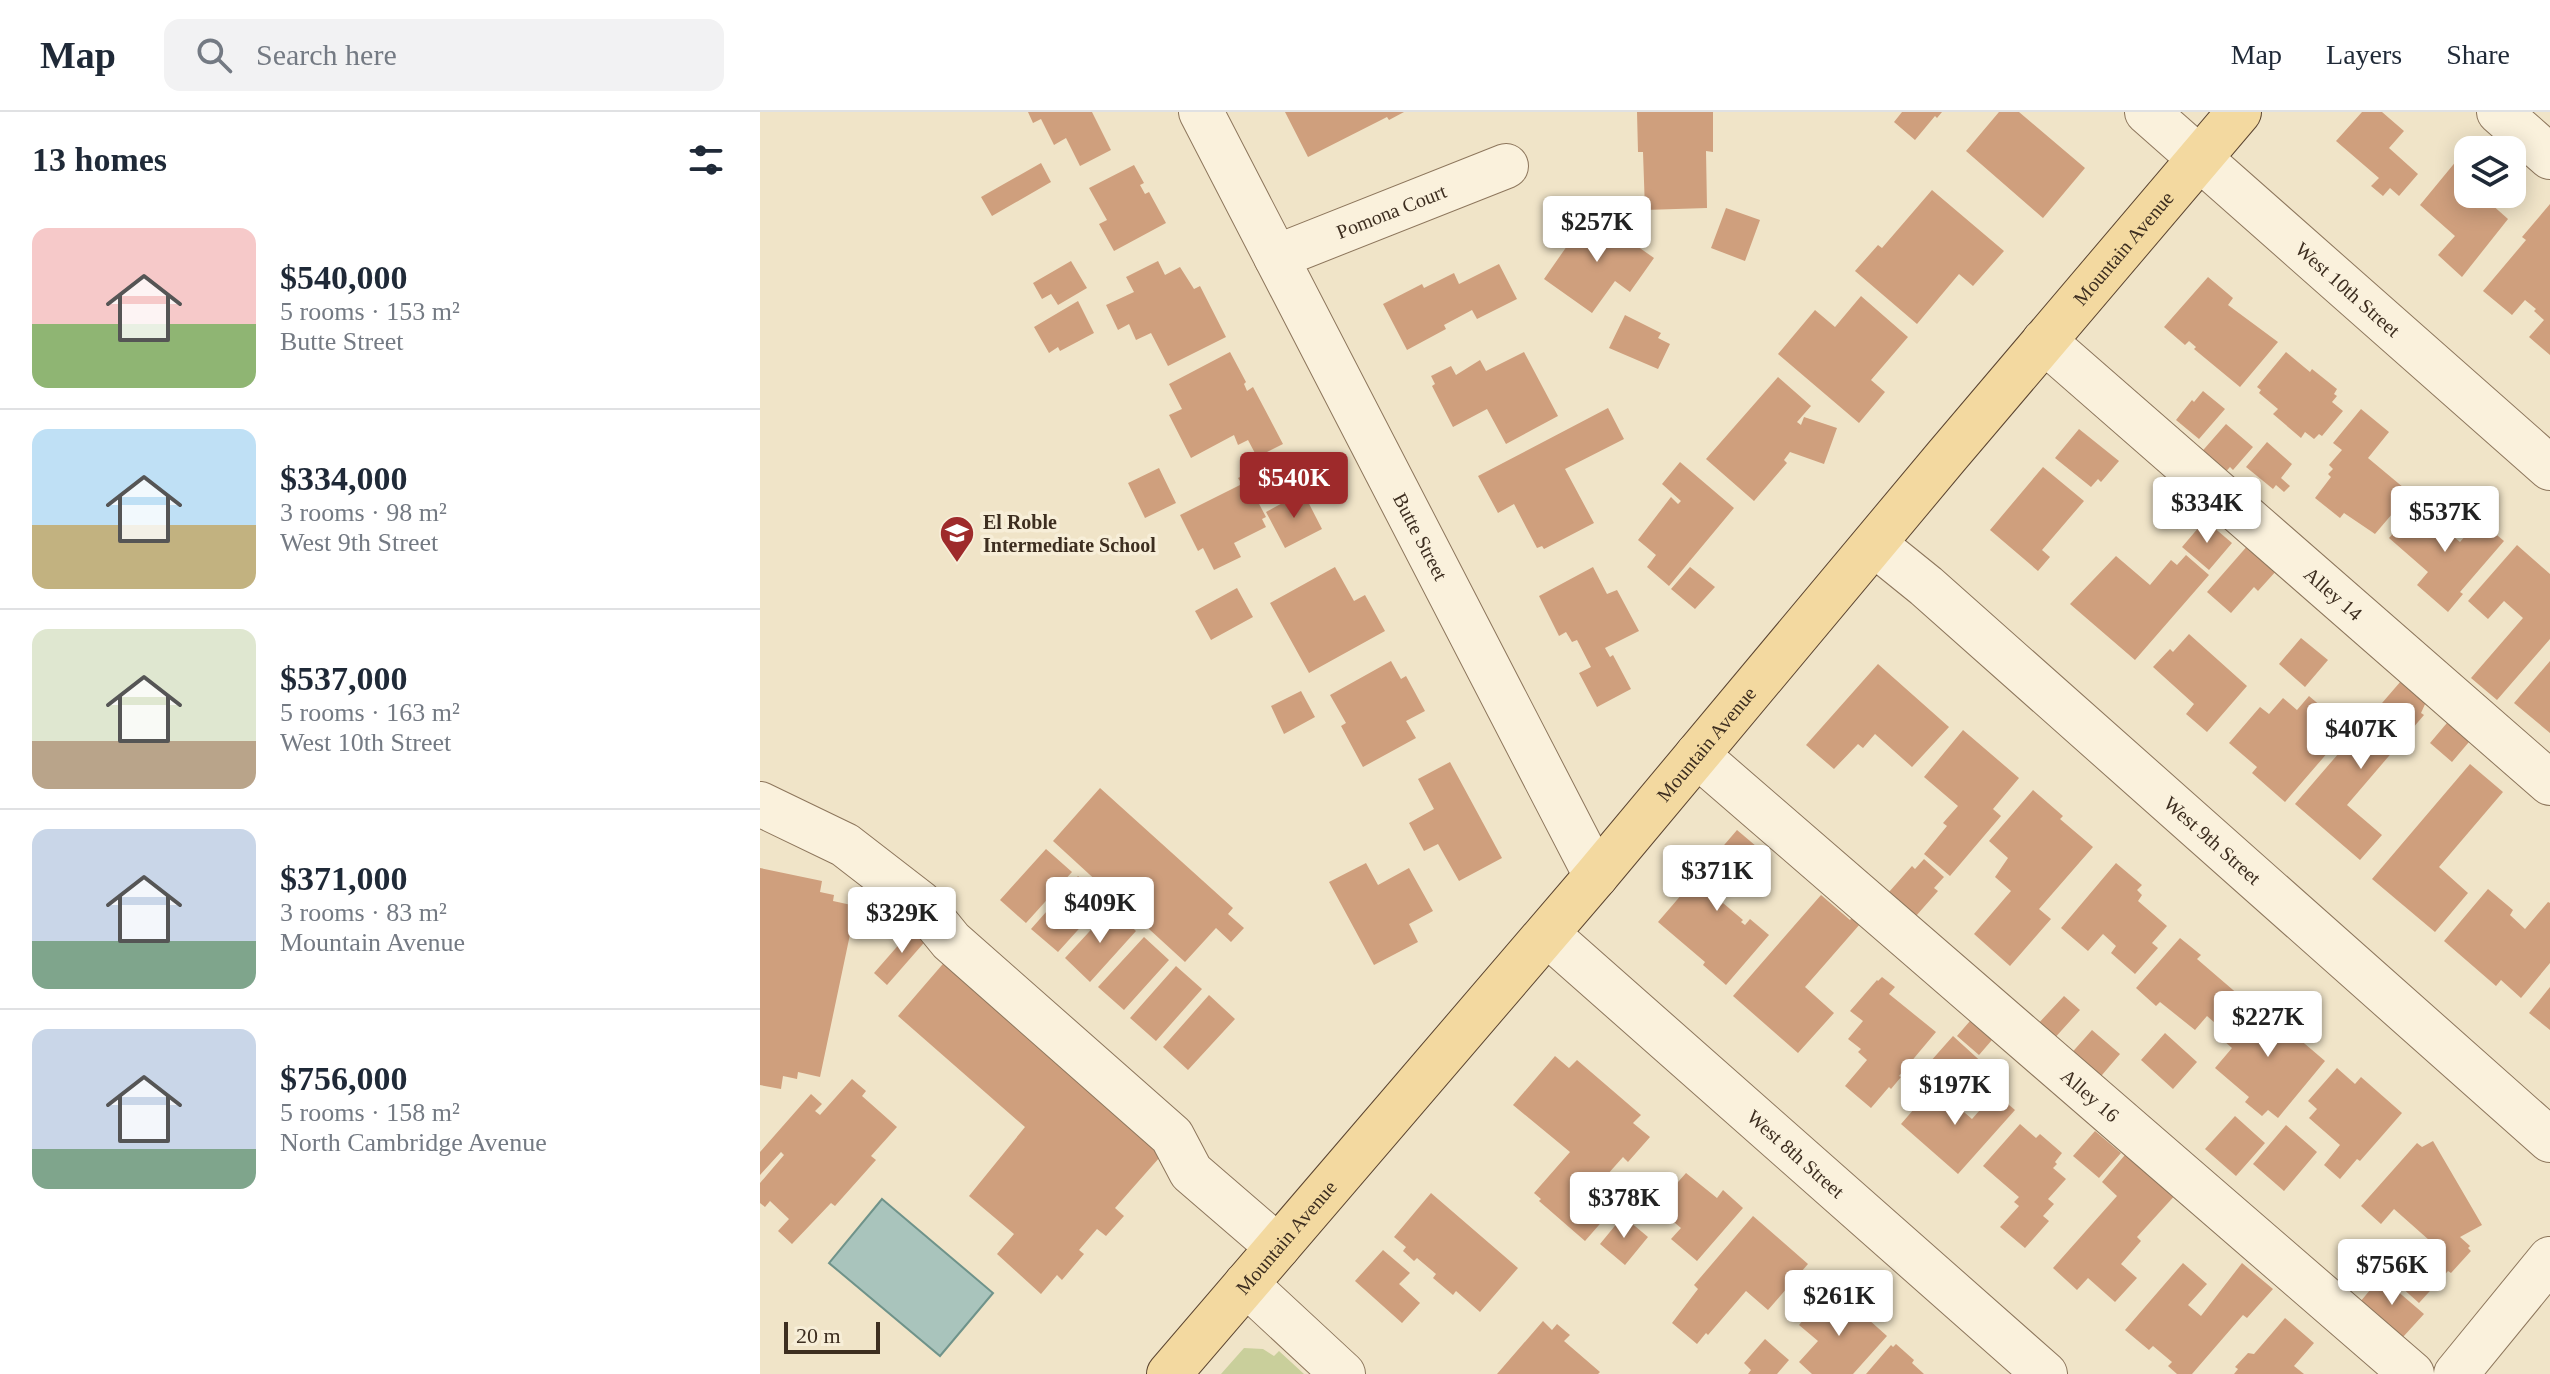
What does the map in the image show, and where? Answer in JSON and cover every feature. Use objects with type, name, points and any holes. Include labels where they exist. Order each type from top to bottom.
[{"type":"main road","name":"Mountain Avenue","points":[[1169,1374],[1547,934],[2239,112]]},
{"type":"street","name":"Butte Street","points":[[1201,112],[1596,876]]},
{"type":"street","name":"West 10th Street","points":[[2147,112],[2550,468]]},
{"type":"street","points":[[2499,112],[2550,157]]},
{"type":"street","name":"Pomona Court","points":[[1276,257],[1506,166]]},
{"type":"street","name":"Alley 14","points":[[2044,341],[2550,783]]},
{"type":"street","name":"West 9th Street","points":[[1874,544],[1926,586],[2550,1140]]},
{"type":"street","name":"Alley 16","points":[[1697,755],[2412,1374]]},
{"type":"street","points":[[760,804],[845,845],[920,903],[951,941],[1172,1136],[1191,1172],[1278,1247]]},
{"type":"street","name":"West 8th Street","points":[[1547,934],[2045,1374]]},
{"type":"street","points":[[2456,1374],[2550,1259]]},
{"type":"street","points":[[1246,1284],[1343,1374]]},
{"type":"green space","points":[[1244,1348],[1263,1349],[1274,1356],[1279,1351],[1304,1374],[1221,1374]]},
{"type":"water","points":[[882,1199],[993,1293],[940,1356],[829,1263]]},
{"type":"building","points":[[1028,112],[1092,112],[1111,150],[1080,166],[1066,138],[1054,145],[1041,119],[1033,123]]},
{"type":"building","points":[[1285,112],[1404,112],[1389,120],[1387,117],[1308,157]]},
{"type":"building","points":[[1637,112],[1713,112],[1713,152],[1706,151],[1707,208],[1645,210],[1643,152],[1638,152]]},
{"type":"building","points":[[1902,112],[1942,112],[1915,140],[1894,122]]},
{"type":"building","points":[[1999,112],[2019,112],[2085,168],[2043,218],[1966,151]]},
{"type":"building","points":[[2362,112],[2382,112],[2404,131],[2389,148],[2418,174],[2399,196],[2390,188],[2383,196],[2371,186],[2379,178],[2336,141]]},
{"type":"building","points":[[1041,163],[1051,182],[992,216],[981,197]]},
{"type":"building","points":[[2454,164],[2454,208],[2496,208],[2508,219],[2462,277],[2438,255],[2455,236],[2420,205]]},
{"type":"building","points":[[1134,165],[1144,183],[1140,185],[1145,194],[1149,192],[1166,223],[1114,251],[1099,224],[1107,220],[1089,188]]},
{"type":"building","points":[[1932,190],[2004,251],[1973,286],[1959,274],[1917,324],[1855,271],[1878,245],[1882,248]]},
{"type":"building","points":[[2550,204],[2550,355],[2529,337],[2544,320],[2534,311],[2536,309],[2525,300],[2512,315],[2483,291],[2526,240],[2522,237]]},
{"type":"building","points":[[1726,208],[1760,220],[1745,261],[1711,248]]},
{"type":"building","points":[[1590,213],[1654,258],[1630,292],[1615,281],[1592,313],[1544,279]]},
{"type":"building","points":[[1071,261],[1087,288],[1058,305],[1051,294],[1042,299],[1033,283]]},
{"type":"building","points":[[1158,261],[1165,275],[1180,267],[1194,289],[1200,286],[1226,337],[1168,366],[1151,333],[1136,340],[1129,324],[1118,330],[1106,305],[1134,292],[1126,277]]},
{"type":"building","points":[[1499,264],[1517,299],[1477,319],[1472,310],[1444,325],[1446,329],[1407,350],[1383,304],[1422,284],[1424,288],[1454,273],[1459,284]]},
{"type":"building","points":[[2208,277],[2233,298],[2228,305],[2278,342],[2240,387],[2194,349],[2196,347],[2189,341],[2185,345],[2164,327]]},
{"type":"building","points":[[1861,296],[1908,337],[1871,380],[1885,392],[1859,423],[1778,354],[1815,310],[1835,327]]},
{"type":"building","points":[[1078,301],[1094,333],[1060,351],[1058,347],[1049,353],[1034,327]]},
{"type":"building","points":[[1625,315],[1661,333],[1658,338],[1670,344],[1658,369],[1609,348]]},
{"type":"building","points":[[1230,352],[1246,382],[1247,391],[1253,387],[1283,444],[1257,457],[1248,440],[1238,445],[1234,435],[1191,458],[1169,415],[1182,409],[1169,384]]},
{"type":"building","points":[[1524,352],[1558,416],[1506,444],[1487,409],[1453,427],[1432,386],[1435,384],[1431,376],[1451,366],[1456,375],[1480,360],[1486,371]]},
{"type":"building","points":[[2286,352],[2337,389],[2334,394],[2337,396],[2332,402],[2343,411],[2322,436],[2319,434],[2314,439],[2305,432],[2301,438],[2273,414],[2278,409],[2259,393],[2261,390],[2257,387]]},
{"type":"building","points":[[1778,377],[1811,406],[1797,422],[1801,425],[1804,417],[1837,428],[1824,464],[1790,452],[1784,460],[1787,463],[1754,501],[1706,459]]},
{"type":"building","points":[[2203,391],[2225,409],[2199,439],[2176,420]]},
{"type":"building","points":[[1608,408],[1624,439],[1565,469],[1594,523],[1544,549],[1542,546],[1537,548],[1514,504],[1498,513],[1478,476]]},
{"type":"building","points":[[2361,409],[2389,432],[2368,458],[2410,493],[2375,534],[2344,513],[2340,518],[2315,498],[2331,477],[2328,474],[2333,469],[2329,465],[2342,450],[2333,443]]},
{"type":"building","points":[[2226,424],[2253,447],[2233,470],[2230,467],[2222,476],[2198,456]]},
{"type":"building","points":[[2079,429],[2119,461],[2101,482],[2098,479],[2091,487],[2055,458]]},
{"type":"building","points":[[2267,442],[2292,464],[2281,478],[2290,486],[2284,492],[2276,485],[2273,489],[2246,467]]},
{"type":"building","points":[[1680,462],[1734,508],[1669,586],[1647,567],[1656,555],[1638,540],[1671,497],[1678,504],[1681,501],[1662,484]]},
{"type":"building","points":[[1264,466],[1277,491],[1257,500],[1266,517],[1262,519],[1266,527],[1234,543],[1241,557],[1214,570],[1203,548],[1198,551],[1180,515],[1242,484],[1238,478]]},
{"type":"building","points":[[2043,467],[2084,501],[2042,550],[2050,557],[2038,571],[1990,530]]},
{"type":"building","points":[[1159,468],[1176,503],[1145,518],[1128,483]]},
{"type":"building","points":[[1303,492],[1322,529],[1285,548],[1266,512]]},
{"type":"building","points":[[2417,507],[2425,514],[2429,510],[2443,523],[2441,526],[2460,542],[2479,520],[2504,541],[2460,592],[2463,594],[2448,612],[2417,585],[2428,572],[2389,538]]},
{"type":"building","points":[[2205,520],[2232,543],[2209,570],[2182,547]]},
{"type":"building","points":[[2249,544],[2277,570],[2258,591],[2254,587],[2231,613],[2207,592]]},
{"type":"building","points":[[2517,545],[2550,574],[2550,639],[2497,700],[2471,678],[2523,618],[2504,601],[2488,619],[2468,601]]},
{"type":"building","points":[[2186,555],[2209,575],[2135,660],[2070,604],[2116,556],[2150,585],[2171,560],[2177,565]]},
{"type":"building","points":[[1335,567],[1354,601],[1365,595],[1385,631],[1309,673],[1270,603]]},
{"type":"building","points":[[1593,567],[1607,594],[1617,590],[1639,631],[1605,648],[1610,657],[1613,655],[1631,689],[1597,707],[1579,673],[1591,667],[1577,640],[1572,642],[1566,632],[1559,636],[1539,596]]},
{"type":"building","points":[[1690,567],[1715,587],[1695,609],[1671,589]]},
{"type":"building","points":[[1237,588],[1253,617],[1211,640],[1195,611]]},
{"type":"building","points":[[2189,634],[2247,686],[2207,732],[2186,714],[2194,704],[2153,667],[2170,649],[2173,652]]},
{"type":"building","points":[[2301,638],[2328,660],[2305,687],[2279,664]]},
{"type":"building","points":[[1391,661],[1401,679],[1406,676],[1425,711],[1406,721],[1416,738],[1363,767],[1341,726],[1346,723],[1330,695]]},
{"type":"building","points":[[2550,661],[2550,733],[2514,703]]},
{"type":"building","points":[[1878,664],[1949,727],[1912,767],[1875,734],[1863,748],[1858,744],[1834,769],[1806,745]]},
{"type":"building","points":[[2401,681],[2426,702],[2421,713],[2424,715],[2347,805],[2382,835],[2360,860],[2295,804]]},
{"type":"building","points":[[1301,691],[1315,717],[1284,734],[1271,706]]},
{"type":"building","points":[[2309,696],[2329,713],[2319,724],[2327,731],[2318,741],[2329,751],[2285,802],[2252,773],[2257,767],[2229,743],[2260,707],[2269,714],[2283,698],[2297,710]]},
{"type":"building","points":[[2452,717],[2474,736],[2452,762],[2430,743]]},
{"type":"building","points":[[1963,730],[2019,778],[1993,809],[2001,816],[1950,876],[1924,854],[1947,826],[1943,823],[1958,806],[1924,777]]},
{"type":"building","points":[[1450,762],[1502,858],[1459,881],[1438,844],[1424,851],[1409,823],[1434,809],[1418,779]]},
{"type":"building","points":[[2470,764],[2503,792],[2439,867],[2468,893],[2435,932],[2372,879]]},
{"type":"building","points":[[1100,788],[1233,908],[1228,914],[1244,928],[1231,942],[1216,928],[1185,962],[1053,841]]},
{"type":"building","points":[[2033,790],[2063,816],[2060,819],[2093,847],[2039,909],[2051,919],[2010,966],[1974,934],[2011,891],[1995,877],[2008,858],[1989,841]]},
{"type":"building","points":[[1737,830],[1763,852],[1733,888],[1729,884],[1715,899],[1743,920],[1741,922],[1745,925],[1750,919],[1769,935],[1726,985],[1703,965],[1705,962],[1658,922]]},
{"type":"building","points":[[1046,849],[1072,872],[1026,923],[1000,900]]},
{"type":"building","points":[[1924,859],[1944,877],[1934,888],[1938,891],[1916,916],[1889,892],[1912,866],[1915,869]]},
{"type":"building","points":[[1366,863],[1378,885],[1409,868],[1433,911],[1409,924],[1418,942],[1374,965],[1329,882]]},
{"type":"building","points":[[2116,863],[2142,885],[2137,890],[2142,895],[2138,901],[2167,926],[2152,943],[2158,948],[2135,974],[2111,953],[2116,946],[2103,934],[2088,951],[2061,928]]},
{"type":"building","points":[[760,868],[822,881],[820,892],[834,895],[833,901],[856,906],[820,1077],[798,1072],[797,1079],[783,1076],[781,1089],[760,1085]]},
{"type":"building","points":[[1078,876],[1105,900],[1058,952],[1031,929]]},
{"type":"building","points":[[2488,889],[2513,910],[2510,915],[2525,929],[2550,903],[2550,963],[2521,998],[2501,980],[2496,986],[2444,941]]},
{"type":"building","points":[[1821,895],[1850,920],[1852,918],[1860,924],[1805,987],[1834,1013],[1798,1053],[1733,996]]},
{"type":"building","points":[[1111,908],[1136,931],[1090,982],[1065,958]]},
{"type":"building","points":[[916,925],[929,937],[887,985],[874,973]]},
{"type":"building","points":[[1144,937],[1169,960],[1124,1010],[1098,987]]},
{"type":"building","points":[[2180,938],[2201,955],[2197,959],[2247,1002],[2223,1030],[2207,1016],[2195,1030],[2160,1002],[2156,1006],[2136,988]]},
{"type":"building","points":[[948,958],[1167,1149],[1115,1208],[1124,1216],[1106,1236],[1097,1229],[1079,1250],[1084,1254],[1062,1280],[1057,1275],[1041,1294],[997,1254],[1014,1234],[969,1196],[1025,1127],[898,1016]]},
{"type":"building","points":[[1176,966],[1202,989],[1156,1041],[1130,1018]]},
{"type":"building","points":[[1882,977],[1895,987],[1889,994],[1936,1032],[1891,1089],[1889,1087],[1871,1108],[1845,1086],[1867,1060],[1858,1052],[1861,1049],[1848,1039],[1863,1021],[1850,1011]]},
{"type":"building","points":[[2550,987],[2550,1030],[2529,1013]]},
{"type":"building","points":[[2265,992],[2293,1016],[2285,1027],[2325,1061],[2278,1118],[2268,1110],[2262,1116],[2245,1102],[2249,1097],[2215,1068],[2232,1048],[2224,1041]]},
{"type":"building","points":[[1209,995],[1235,1019],[1188,1070],[1163,1047]]},
{"type":"building","points":[[2064,996],[2080,1010],[2052,1041],[2036,1026]]},
{"type":"building","points":[[1976,1014],[1998,1033],[1979,1055],[1957,1036]]},
{"type":"building","points":[[2092,1030],[2120,1054],[2096,1082],[2068,1057]]},
{"type":"building","points":[[2165,1033],[2197,1062],[2173,1089],[2141,1060]]},
{"type":"building","points":[[1953,1036],[1987,1067],[1964,1093],[1930,1062]]},
{"type":"building","points":[[1555,1056],[1569,1068],[1577,1060],[1641,1115],[1633,1123],[1650,1137],[1628,1162],[1623,1157],[1599,1184],[1619,1202],[1585,1241],[1534,1193],[1570,1152],[1513,1105]]},
{"type":"building","points":[[2337,1068],[2355,1084],[2361,1077],[2402,1113],[2340,1179],[2324,1165],[2340,1145],[2309,1118],[2317,1109],[2308,1101]]},
{"type":"building","points":[[852,1079],[866,1091],[862,1096],[897,1127],[871,1156],[876,1160],[835,1206],[831,1203],[792,1244],[778,1231],[789,1219],[770,1201],[765,1207],[760,1203],[760,1183],[784,1155],[781,1152],[760,1175],[760,1152],[811,1094],[822,1104],[815,1111],[820,1115]]},
{"type":"building","points":[[1934,1086],[1972,1119],[1995,1093],[2015,1110],[1958,1174],[1901,1124]]},
{"type":"building","points":[[2235,1116],[2265,1143],[2236,1176],[2205,1149]]},
{"type":"building","points":[[2020,1124],[2036,1138],[2040,1134],[2062,1153],[2053,1168],[2066,1179],[2048,1199],[2054,1204],[2043,1216],[2049,1221],[2025,1248],[2000,1227],[2019,1206],[2014,1202],[2019,1197],[1983,1166]]},
{"type":"building","points":[[2286,1125],[2317,1152],[2284,1191],[2253,1164]]},
{"type":"building","points":[[2095,1131],[2121,1153],[2099,1178],[2073,1156]]},
{"type":"building","points":[[2433,1141],[2482,1225],[2460,1237],[2471,1251],[2419,1303],[2395,1278],[2429,1240],[2394,1209],[2381,1224],[2361,1206],[2417,1143],[2422,1147]]},
{"type":"building","points":[[2130,1149],[2178,1192],[2137,1237],[2141,1241],[2121,1264],[2137,1278],[2115,1302],[2088,1278],[2077,1290],[2053,1268],[2117,1196],[2102,1182]]},
{"type":"building","points":[[1686,1173],[1717,1198],[1723,1190],[1743,1208],[1697,1261],[1671,1239],[1681,1228],[1656,1207]]},
{"type":"building","points":[[1431,1193],[1518,1268],[1480,1312],[1456,1291],[1453,1295],[1433,1278],[1436,1274],[1417,1258],[1414,1261],[1403,1251],[1406,1247],[1394,1237]]},
{"type":"building","points":[[1623,1216],[1648,1237],[1625,1265],[1600,1244]]},
{"type":"building","points":[[1753,1216],[1808,1264],[1768,1310],[1746,1291],[1697,1344],[1672,1323],[1698,1289],[1694,1285]]},
{"type":"building","points":[[1383,1250],[1410,1273],[1399,1284],[1420,1303],[1402,1323],[1355,1281]]},
{"type":"building","points":[[2183,1263],[2207,1284],[2188,1305],[2201,1316],[2242,1263],[2273,1289],[2247,1318],[2243,1315],[2192,1374],[2177,1374],[2168,1366],[2172,1362],[2153,1346],[2149,1350],[2125,1330]]},
{"type":"building","points":[[2381,1277],[2424,1314],[2403,1337],[2360,1302]]},
{"type":"building","points":[[1840,1294],[1887,1336],[1853,1374],[1812,1374],[1799,1362],[1818,1341],[1799,1325],[1820,1300],[1828,1308]]},
{"type":"building","points":[[2285,1318],[2314,1343],[2294,1366],[2304,1374],[2234,1374],[2238,1369],[2235,1367],[2248,1353],[2254,1354]]},
{"type":"building","points":[[1543,1321],[1552,1330],[1557,1324],[1570,1335],[1564,1341],[1600,1372],[1497,1374]]},
{"type":"building","points":[[1765,1339],[1789,1360],[1777,1374],[1748,1374],[1751,1370],[1744,1363]]},
{"type":"building","points":[[1896,1344],[1924,1374],[1866,1374],[1891,1345]]},
{"type":"place","name":"El Roble Intermediate School","points":[[957,564]]}]
